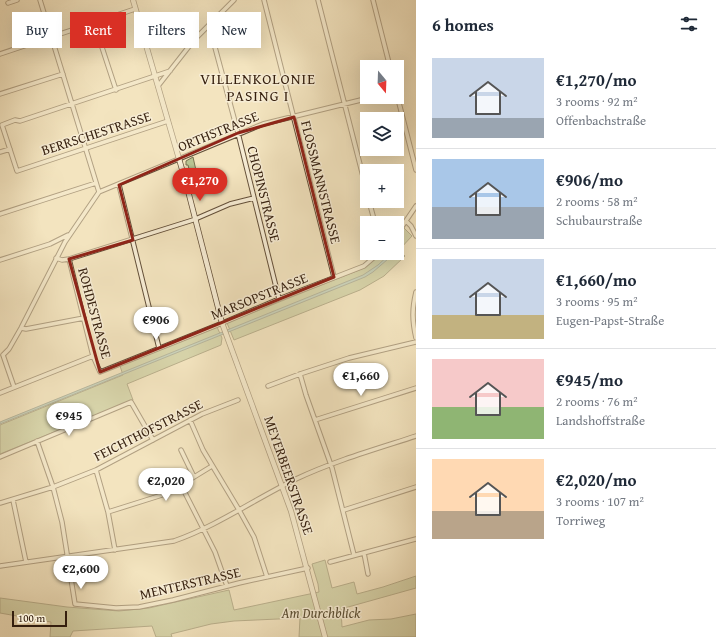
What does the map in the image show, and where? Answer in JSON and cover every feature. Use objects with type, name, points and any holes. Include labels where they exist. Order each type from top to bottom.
[{"type":"street","points":[[8,3],[17,0]]},
{"type":"street","points":[[40,0],[44,12]]},
{"type":"street","name":"MEYERBEERSTRASSE","points":[[135,0],[136,9],[196,218],[223,326],[298,533],[325,637]]},
{"type":"street","points":[[222,12],[234,0]]},
{"type":"street","name":"FLOSSMANNSTRASSE","points":[[264,0],[334,277]]},
{"type":"street","points":[[318,0],[360,164]]},
{"type":"street","points":[[373,0],[388,60]]},
{"type":"street","points":[[126,12],[136,9]]},
{"type":"street","points":[[158,86],[194,40],[207,27]]},
{"type":"street","points":[[0,54],[18,48]]},
{"type":"street","points":[[14,387],[1,355],[9,349],[56,258],[70,234],[99,192],[55,48]]},
{"type":"street","points":[[102,48],[116,90]]},
{"type":"street","name":"CHOPINSTRASSE","points":[[215,48],[279,299]]},
{"type":"street","points":[[0,152],[10,149],[2,125],[15,120],[20,121],[170,71]]},
{"type":"street","points":[[0,94],[63,74]]},
{"type":"street","name":"ORTHSTRASSE","points":[[99,192],[119,185],[238,133],[263,124],[360,100]]},
{"type":"street","points":[[399,104],[416,170]]},
{"type":"street","name":"BERRSCHESTRASSE","points":[[10,149],[17,171],[168,121]]},
{"type":"street","points":[[0,214],[96,183]]},
{"type":"street","points":[[119,185],[159,348]]},
{"type":"street","points":[[56,258],[62,260],[69,259],[133,240],[196,218],[230,204],[254,198]]},
{"type":"street","points":[[404,224],[416,206]]},
{"type":"street","points":[[406,221],[416,234]]},
{"type":"street","points":[[0,260],[50,244],[70,234]]},
{"type":"street","name":"ROHDESTRASSE","points":[[69,259],[93,356],[100,372]]},
{"type":"street","name":"MARSOPSTRASSE","points":[[100,372],[159,348],[223,326],[279,299],[364,266],[371,260]]},
{"type":"street","points":[[416,292],[412,321],[416,338]]},
{"type":"street","points":[[21,328],[26,329],[84,318]]},
{"type":"street","points":[[268,386],[349,358],[416,342]]},
{"type":"street","points":[[0,393],[93,356]]},
{"type":"street","points":[[300,374],[331,465],[344,510],[354,555]]},
{"type":"street","points":[[315,420],[416,388]]},
{"type":"street","name":"FEICHTHOFSTRASSE","points":[[0,503],[53,487],[96,470],[202,414],[238,400]]},
{"type":"street","points":[[0,456],[131,402],[153,440]]},
{"type":"street","points":[[190,420],[212,466],[240,510],[254,537],[267,577]]},
{"type":"street","points":[[0,566],[174,541],[189,536],[240,510],[282,486],[312,472],[416,436]]},
{"type":"street","name":"MENTERSTRASSE","points":[[37,441],[53,487],[62,522],[75,604],[116,608],[139,607],[308,568]]},
{"type":"street","points":[[181,450],[194,477]]},
{"type":"street","points":[[108,512],[162,495],[212,466]]},
{"type":"street","points":[[96,470],[108,512],[115,550]]},
{"type":"street","points":[[181,485],[215,552],[227,586]]},
{"type":"street","points":[[344,510],[416,487]]},
{"type":"street","points":[[13,500],[26,562]]},
{"type":"street","points":[[330,562],[416,539]]},
{"type":"street","points":[[364,553],[368,574]]},
{"type":"highlighted area","points":[[294,117],[334,277],[100,372],[69,259],[133,240],[119,185],[238,133]]},
{"type":"green space","points":[[193,157],[197,175],[190,177],[186,161]]},
{"type":"green space","points":[[404,228],[412,236],[404,245]]},
{"type":"green space","points":[[374,260],[401,260],[384,276],[360,290],[234,340],[227,323],[364,268]]},
{"type":"green space","points":[[217,327],[222,338],[221,345],[127,384],[133,400],[0,454],[0,425],[123,375],[120,366]]},
{"type":"green space","name":"Am Durchblick","points":[[325,560],[332,588],[354,582],[357,594],[416,576],[416,588],[341,609],[342,627],[369,620],[391,619],[416,614],[416,637],[299,637],[300,618],[234,621],[211,624],[171,634],[172,637],[156,637],[152,626],[73,631],[70,637],[50,637],[51,622],[0,613],[0,598],[67,607],[119,611],[149,608],[229,590],[234,610],[319,592],[312,564]]},
{"type":"water","points":[[383,260],[387,260],[365,277],[0,424],[0,422],[363,275]]},
{"type":"district","name":"VILLENKOLONIE PASING I","points":[[258,86]]}]
